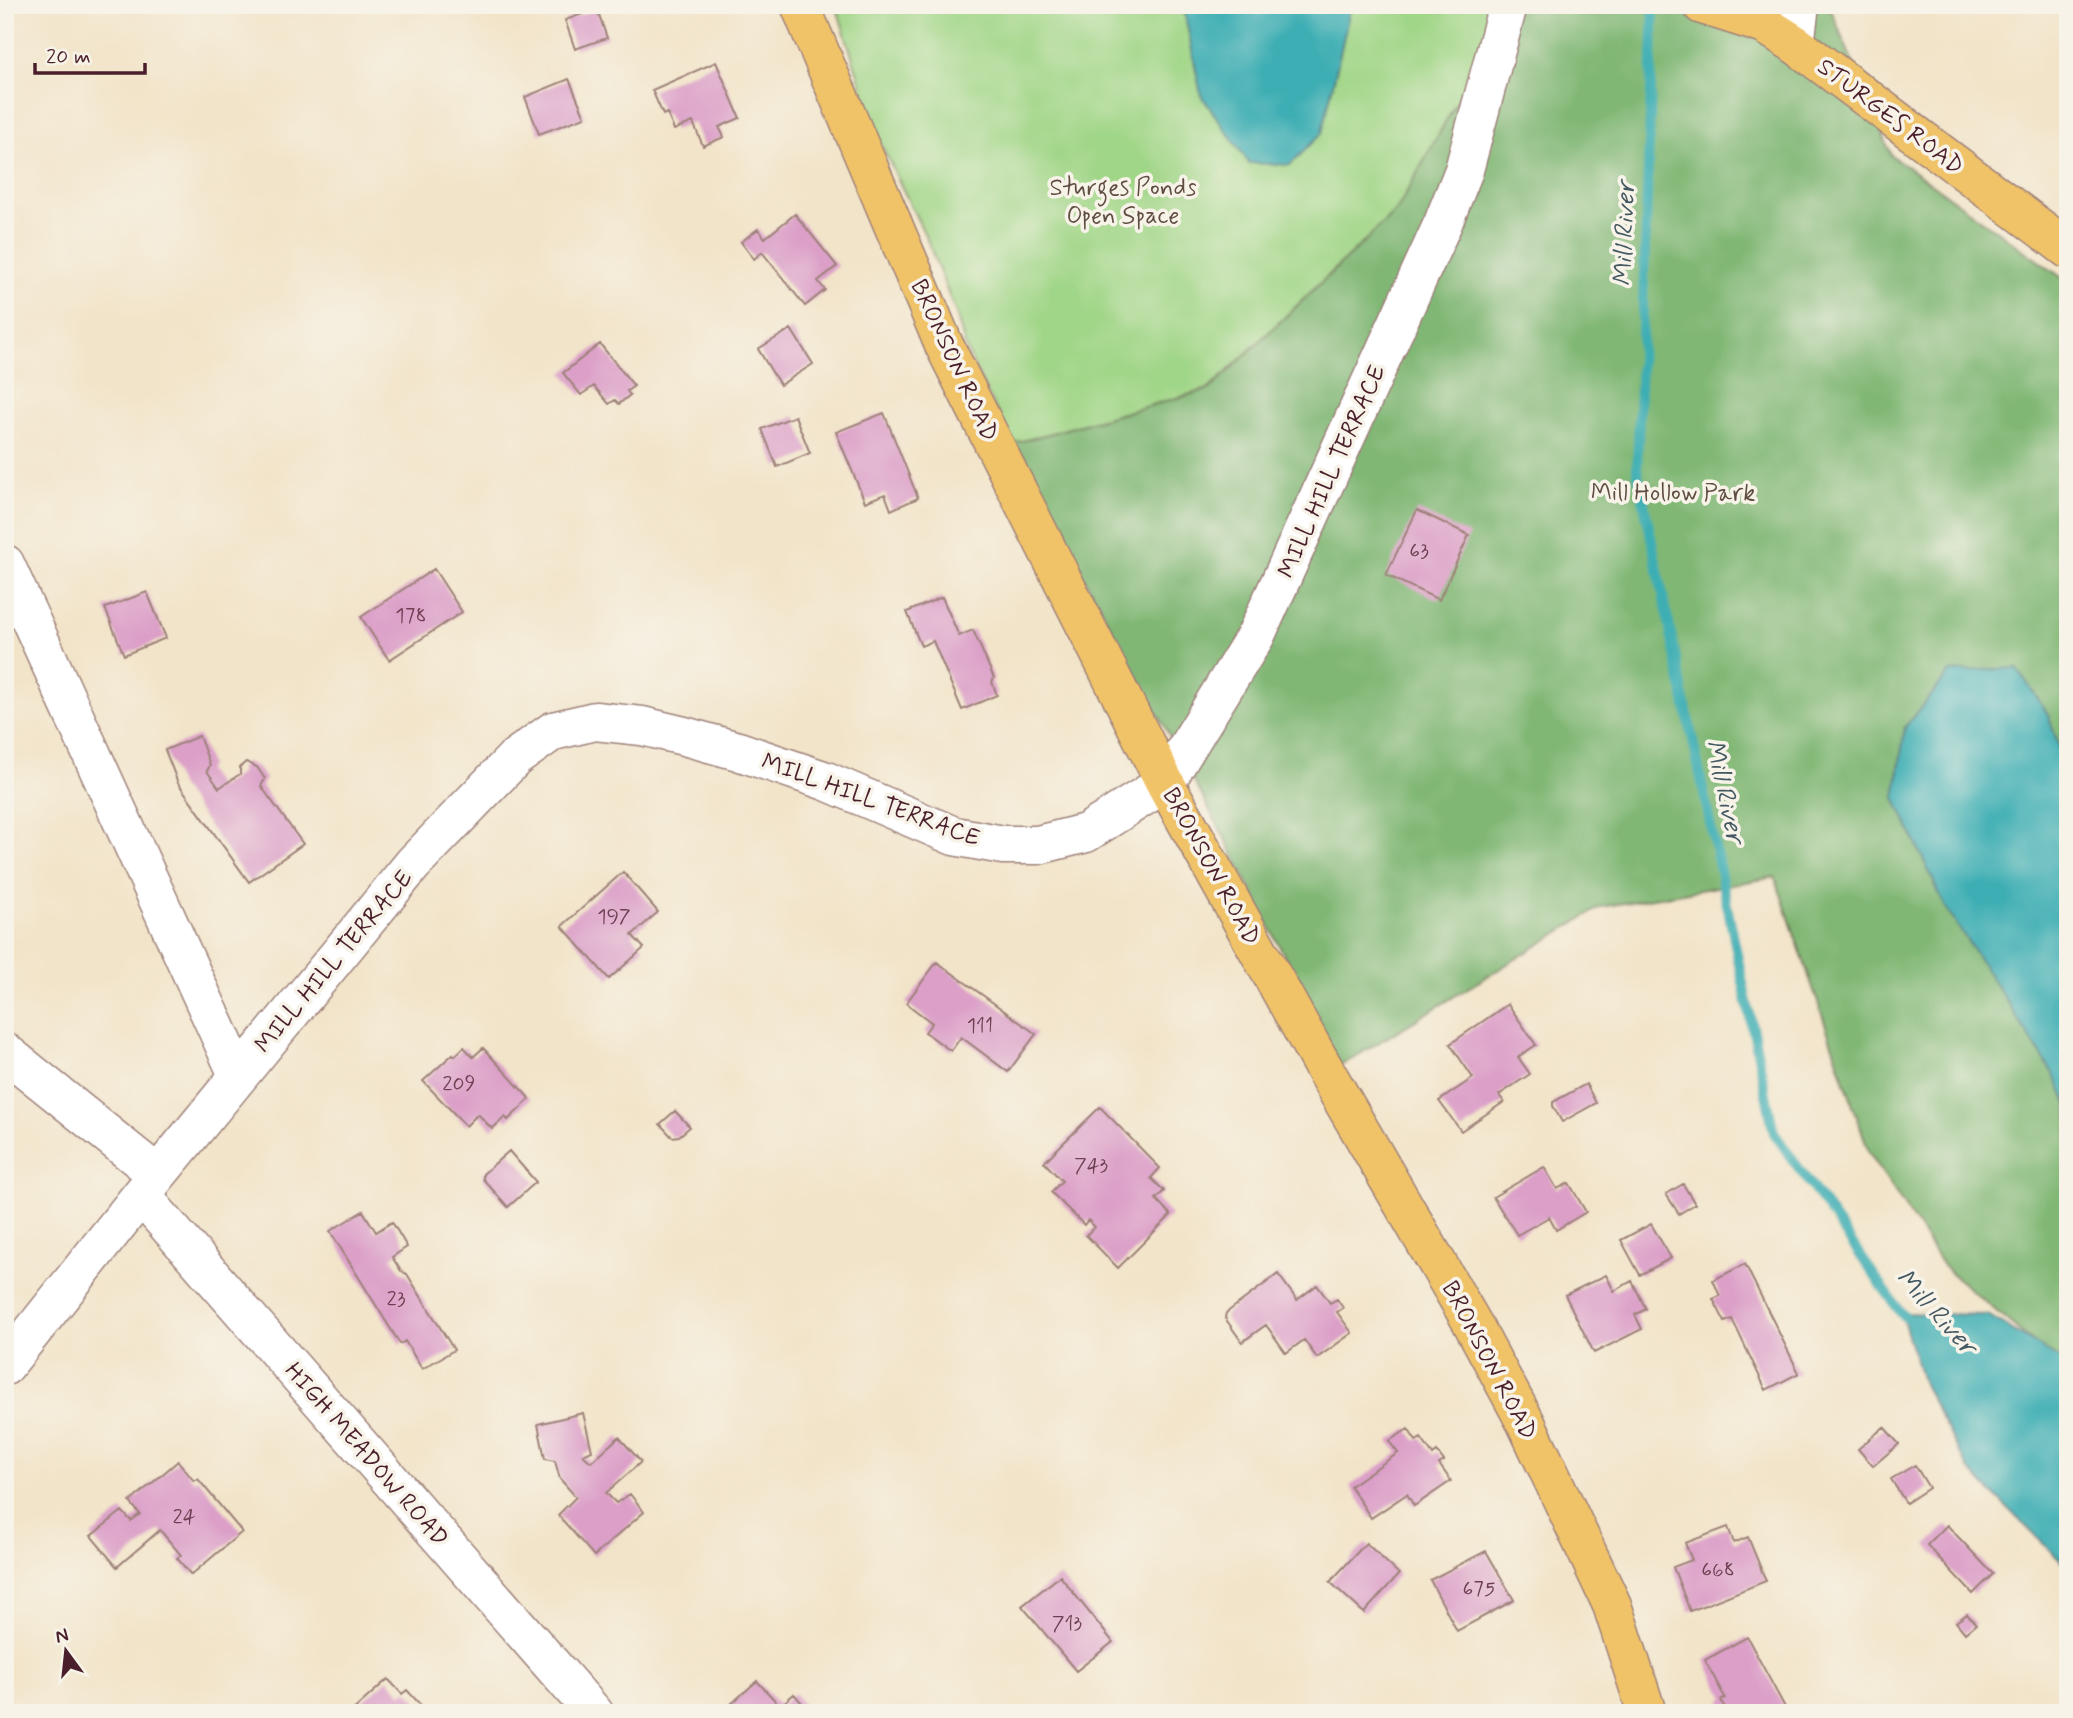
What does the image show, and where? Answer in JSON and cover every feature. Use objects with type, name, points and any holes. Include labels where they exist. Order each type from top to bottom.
[{"type":"main road","name":"BRONSON ROAD","points":[[800,5],[944,345],[1165,783],[1322,1065],[1471,1321],[1525,1423],[1612,1605],[1647,1713]]},
{"type":"main road","name":"STURGES ROAD","points":[[1702,5],[1780,34],[2068,249]]},
{"type":"street","name":"MILL HILL TERRACE","points":[[5,1366],[149,1184],[413,864],[490,781],[526,748],[553,732],[596,721],[616,722],[684,736],[826,781],[954,836],[1003,845],[1038,845],[1086,832],[1165,783],[1256,635],[1443,223],[1464,170],[1508,5]]},
{"type":"street","points":[[1780,34],[1800,5]]},
{"type":"street","points":[[5,565],[238,1075]]},
{"type":"street","name":"HIGH MEADOW ROAD","points":[[5,1052],[149,1184],[594,1713]]},
{"type":"green space","name":"Sturges Ponds Open Space","points":[[836,5],[1510,5],[1397,210],[1209,389],[1012,444],[966,349],[957,316],[926,237],[878,138]]},
{"type":"green space","name":"Mill Hollow Park","points":[[1510,5],[1829,5],[1891,155],[2068,282],[2068,1366],[2034,1343],[1944,1267],[1869,1152],[1775,877],[1601,907],[1340,1066],[1228,844],[1012,444],[1210,389],[1397,210]]},
{"type":"water","points":[[1183,5],[1351,5],[1322,133],[1290,165],[1249,163],[1201,95]]},
{"type":"water","points":[[2017,668],[2048,714],[2068,776],[2068,1105],[2056,1078],[1946,908],[1895,798],[1905,727],[1950,672]]},
{"type":"water","points":[[1901,1313],[1988,1315],[2068,1364],[2068,1568],[1969,1470],[1923,1384]]},
{"type":"building","points":[[597,9],[607,38],[575,49],[565,20]]},
{"type":"building","points":[[716,62],[740,118],[719,127],[724,137],[703,146],[693,122],[674,130],[667,113],[663,115],[652,90]]},
{"type":"building","points":[[569,79],[585,117],[539,134],[525,97]]},
{"type":"building","points":[[795,214],[837,266],[818,281],[825,290],[805,306],[762,252],[754,259],[741,242],[758,229],[765,238]]},
{"type":"building","points":[[791,329],[813,364],[780,385],[758,349]]},
{"type":"building","points":[[600,344],[634,386],[627,391],[630,395],[619,404],[615,400],[609,404],[594,386],[581,395],[563,373]]},
{"type":"building","points":[[884,413],[918,498],[891,510],[885,494],[865,502],[836,432]]},
{"type":"building","points":[[795,416],[810,453],[777,467],[762,429]]},
{"type":"building","points":[[1417,510],[1469,535],[1439,600],[1386,575]]},
{"type":"building","points":[[434,569],[462,612],[389,660],[361,617]]},
{"type":"building","points":[[147,592],[166,638],[124,655],[105,608]]},
{"type":"building","points":[[942,597],[959,636],[973,630],[994,678],[992,682],[997,695],[962,710],[933,641],[921,646],[907,612]]},
{"type":"building","points":[[199,736],[210,765],[207,771],[219,788],[240,774],[240,767],[246,762],[257,767],[265,779],[261,786],[303,844],[249,882],[178,783],[165,750]]},
{"type":"building","points":[[623,872],[658,912],[632,935],[644,948],[609,979],[562,926]]},
{"type":"building","points":[[937,962],[1036,1034],[1008,1072],[961,1037],[951,1051],[925,1032],[932,1023],[906,1003]]},
{"type":"building","points":[[1508,1004],[1536,1045],[1518,1057],[1530,1074],[1499,1095],[1504,1102],[1461,1131],[1439,1101],[1473,1078],[1450,1044]]},
{"type":"building","points":[[464,1047],[473,1057],[483,1048],[530,1099],[508,1120],[505,1117],[492,1129],[478,1114],[466,1126],[423,1081]]},
{"type":"building","points":[[1586,1084],[1596,1103],[1562,1122],[1553,1102]]},
{"type":"building","points":[[1100,1107],[1160,1168],[1151,1178],[1164,1191],[1156,1199],[1171,1215],[1118,1268],[1086,1235],[1095,1227],[1088,1220],[1084,1225],[1051,1192],[1062,1181],[1044,1162]]},
{"type":"building","points":[[675,1111],[690,1127],[679,1136],[672,1137],[660,1124]]},
{"type":"building","points":[[509,1151],[536,1182],[508,1207],[483,1179],[483,1174]]},
{"type":"building","points":[[1544,1167],[1557,1189],[1569,1183],[1586,1212],[1556,1230],[1549,1217],[1517,1235],[1493,1197]]},
{"type":"building","points":[[1683,1184],[1695,1204],[1679,1214],[1666,1194]]},
{"type":"building","points":[[363,1211],[376,1232],[392,1222],[407,1247],[392,1257],[401,1271],[407,1274],[454,1350],[422,1369],[405,1341],[400,1344],[330,1231]]},
{"type":"building","points":[[1651,1224],[1671,1258],[1640,1275],[1621,1240]]},
{"type":"building","points":[[1745,1264],[1799,1373],[1766,1390],[1732,1319],[1725,1322],[1713,1299],[1720,1296],[1713,1280]]},
{"type":"building","points":[[1278,1274],[1297,1300],[1317,1285],[1330,1303],[1337,1299],[1343,1308],[1337,1312],[1352,1333],[1317,1358],[1304,1340],[1286,1353],[1266,1325],[1242,1342],[1225,1318],[1226,1313]]},
{"type":"building","points":[[1606,1275],[1614,1291],[1632,1281],[1646,1309],[1635,1315],[1642,1329],[1594,1353],[1565,1295]]},
{"type":"building","points":[[583,1413],[592,1451],[583,1455],[591,1462],[619,1437],[641,1462],[606,1493],[616,1503],[630,1494],[644,1512],[594,1556],[558,1515],[576,1497],[560,1479],[555,1461],[545,1459],[538,1424]]},
{"type":"building","points":[[1884,1427],[1899,1444],[1873,1466],[1858,1449]]},
{"type":"building","points":[[1408,1429],[1416,1441],[1421,1438],[1433,1455],[1437,1452],[1444,1461],[1439,1464],[1451,1481],[1414,1506],[1407,1494],[1371,1518],[1350,1486],[1398,1453],[1389,1441]]},
{"type":"building","points":[[178,1461],[194,1481],[198,1479],[242,1532],[191,1575],[177,1558],[181,1555],[160,1530],[117,1567],[91,1536],[122,1511],[131,1521],[140,1514],[130,1502]]},
{"type":"building","points":[[1915,1465],[1929,1488],[1906,1503],[1891,1479]]},
{"type":"building","points":[[1947,1525],[1993,1574],[1973,1594],[1927,1545]]},
{"type":"building","points":[[1728,1527],[1734,1543],[1748,1537],[1766,1581],[1690,1611],[1673,1567],[1692,1560],[1685,1543]]},
{"type":"building","points":[[1366,1543],[1399,1574],[1364,1613],[1330,1582]]},
{"type":"building","points":[[1486,1551],[1514,1600],[1457,1631],[1430,1580]]},
{"type":"building","points":[[1060,1576],[1113,1642],[1076,1671],[1022,1606]]},
{"type":"building","points":[[1967,1614],[1976,1624],[1965,1633],[1956,1622]]},
{"type":"building","points":[[1747,1637],[1788,1713],[1726,1711],[1721,1700],[1725,1698],[1705,1660]]},
{"type":"building","points":[[388,1679],[402,1694],[407,1690],[428,1713],[350,1713]]},
{"type":"building","points":[[757,1681],[780,1706],[794,1694],[811,1713],[737,1713],[730,1705]]},
{"type":"waterway","name":"Mill River","points":[[1654,5],[1637,469],[1774,1133],[1901,1313],[1911,1322]]}]
